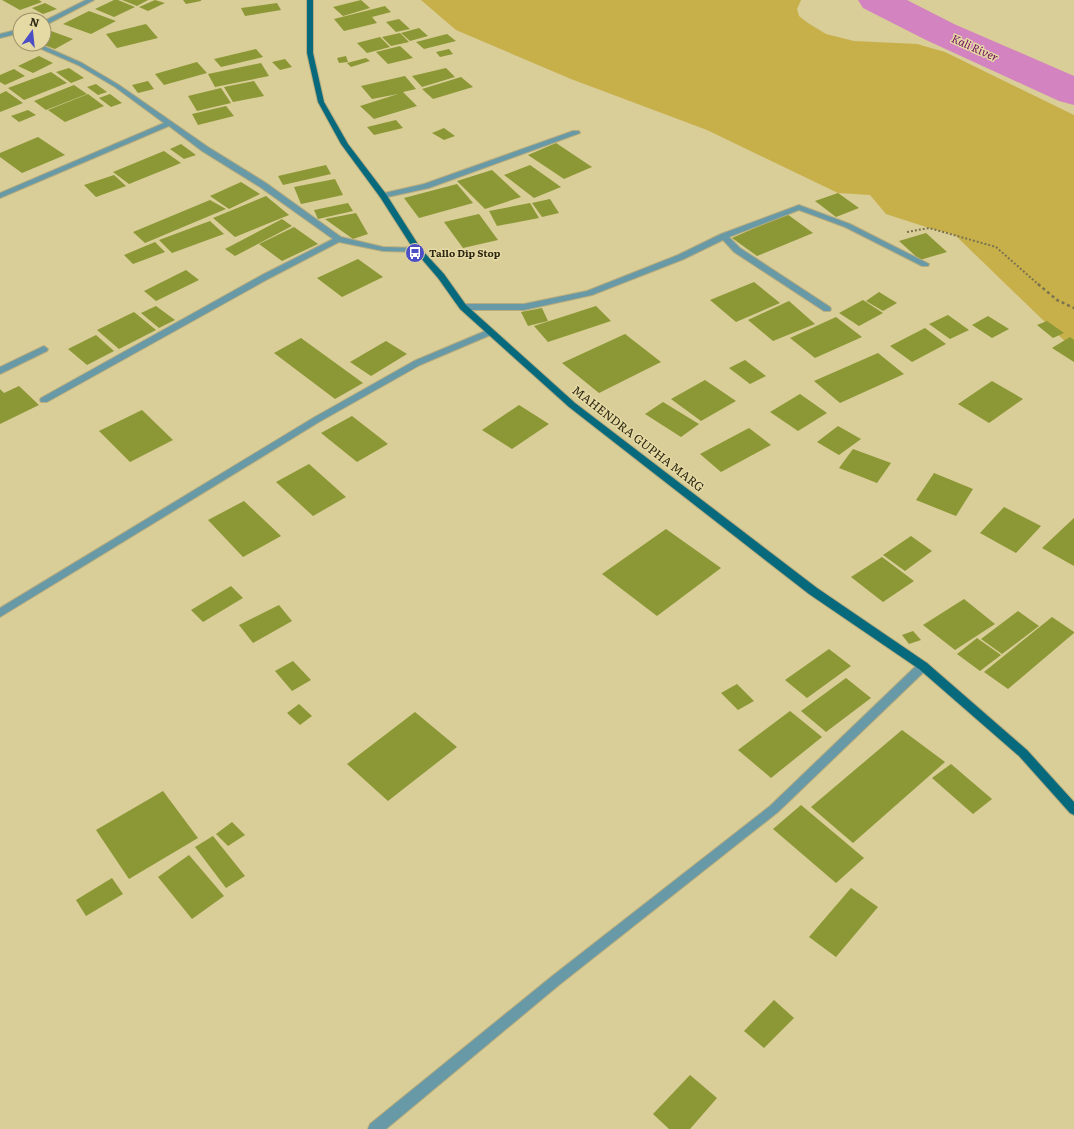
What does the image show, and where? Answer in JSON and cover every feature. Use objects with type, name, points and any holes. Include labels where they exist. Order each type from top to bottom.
[{"type":"main road","name":"MAHENDRA GUPHA MARG","points":[[310,0],[310,53],[321,102],[345,144],[383,196],[418,250],[442,276],[463,307],[572,405],[609,434],[813,591],[923,666],[1023,753],[1074,810]]},
{"type":"street","points":[[52,20],[91,0]]},
{"type":"street","points":[[0,36],[12,33]]},
{"type":"street","points":[[8,34],[12,36]]},
{"type":"street","points":[[52,52],[80,64],[117,86],[205,149],[263,185],[338,238],[383,249],[418,250]]},
{"type":"street","points":[[0,196],[170,123]]},
{"type":"street","points":[[383,196],[426,186],[576,133]]},
{"type":"street","points":[[463,307],[524,307],[589,293],[681,257],[724,236],[799,206],[820,213],[879,240],[925,264]]},
{"type":"street","points":[[724,236],[737,250],[827,309]]},
{"type":"street","points":[[44,400],[338,238]]},
{"type":"street","points":[[0,613],[316,420],[417,363],[490,332]]},
{"type":"street","points":[[0,371],[44,349]]},
{"type":"street","points":[[375,1129],[556,981],[774,809],[923,666]]},
{"type":"path","points":[[879,240],[911,231],[929,228],[996,247],[1057,300],[1074,308]]},
{"type":"shaded area","points":[[421,0],[801,0],[797,9],[799,16],[826,34],[854,41],[917,44],[945,52],[1074,115],[1074,350],[955,235],[886,214],[870,195],[838,193],[707,130],[571,79],[456,30]]},
{"type":"building","points":[[2,0],[39,0],[42,2],[20,10]]},
{"type":"building","points":[[114,0],[118,0],[135,7],[114,17],[95,9]]},
{"type":"building","points":[[122,0],[148,0],[137,6]]},
{"type":"building","points":[[155,0],[165,3],[148,11],[139,7]]},
{"type":"building","points":[[183,0],[201,0],[201,1],[186,4]]},
{"type":"building","points":[[361,0],[370,8],[343,16],[333,7]]},
{"type":"building","points":[[45,3],[57,9],[49,12],[39,12],[32,8]]},
{"type":"building","points":[[277,3],[281,10],[245,16],[241,8]]},
{"type":"building","points":[[385,6],[391,12],[372,17],[377,23],[344,31],[334,19]]},
{"type":"building","points":[[89,11],[116,21],[91,34],[63,24]]},
{"type":"building","points":[[399,19],[410,29],[396,32],[386,22]]},
{"type":"building","points":[[146,24],[158,38],[117,48],[106,34]]},
{"type":"building","points":[[419,28],[428,36],[410,41],[401,33]]},
{"type":"building","points":[[52,31],[73,39],[55,49],[52,48]]},
{"type":"building","points":[[400,33],[409,42],[391,46],[382,37]]},
{"type":"building","points":[[447,34],[456,41],[424,49],[416,42]]},
{"type":"building","points":[[380,37],[390,47],[367,53],[357,43]]},
{"type":"building","points":[[400,46],[413,58],[388,64],[376,52]]},
{"type":"building","points":[[256,49],[263,57],[221,67],[214,59]]},
{"type":"building","points":[[449,49],[453,54],[440,57],[436,52]]},
{"type":"building","points":[[39,56],[53,63],[33,73],[18,66]]},
{"type":"building","points":[[346,56],[348,62],[339,63],[337,58]]},
{"type":"building","points":[[366,58],[370,61],[351,67],[347,63]]},
{"type":"building","points":[[285,59],[292,67],[280,70],[272,62]]},
{"type":"building","points":[[197,62],[207,73],[164,85],[155,74]]},
{"type":"building","points":[[261,63],[269,76],[215,87],[208,74]]},
{"type":"building","points":[[69,68],[84,78],[71,83],[56,72]]},
{"type":"building","points":[[446,68],[455,77],[422,87],[412,76]]},
{"type":"building","points":[[14,69],[25,76],[5,85],[0,82],[0,75]]},
{"type":"building","points":[[51,72],[67,83],[24,100],[8,88]]},
{"type":"building","points":[[405,76],[416,89],[403,92],[417,106],[374,119],[360,106],[398,94],[372,99],[361,86]]},
{"type":"building","points":[[461,77],[473,87],[433,99],[422,89]]},
{"type":"building","points":[[148,81],[154,89],[138,93],[132,85]]},
{"type":"building","points":[[254,81],[264,96],[233,102],[224,87]]},
{"type":"building","points":[[96,84],[107,92],[98,95],[87,87]]},
{"type":"building","points":[[74,85],[87,94],[46,110],[34,101]]},
{"type":"building","points":[[221,88],[231,103],[197,111],[188,96]]},
{"type":"building","points":[[6,91],[23,103],[0,112],[0,94]]},
{"type":"building","points":[[88,94],[104,106],[65,122],[48,110]]},
{"type":"building","points":[[110,94],[122,103],[111,107],[99,98]]},
{"type":"building","points":[[226,106],[234,116],[198,125],[192,114]]},
{"type":"building","points":[[28,110],[36,115],[19,122],[11,116]]},
{"type":"building","points":[[396,120],[403,128],[374,135],[367,127]]},
{"type":"building","points":[[444,128],[455,136],[444,140],[432,133]]},
{"type":"building","points":[[38,137],[65,155],[22,173],[0,157],[0,153]]},
{"type":"building","points":[[556,143],[592,167],[564,179],[528,155]]},
{"type":"building","points":[[181,144],[196,155],[184,159],[170,149]]},
{"type":"building","points":[[164,151],[181,163],[129,184],[113,172]]},
{"type":"building","points":[[326,165],[331,174],[283,185],[278,176]]},
{"type":"building","points":[[530,165],[561,187],[534,198],[504,175]]},
{"type":"building","points":[[492,170],[521,197],[485,209],[457,181]]},
{"type":"building","points":[[114,175],[126,186],[96,197],[84,185]]},
{"type":"building","points":[[335,179],[343,195],[301,204],[294,187]]},
{"type":"building","points":[[241,182],[260,194],[229,209],[210,196]]},
{"type":"building","points":[[457,184],[473,203],[419,218],[404,198]]},
{"type":"building","points":[[838,193],[859,208],[836,217],[815,201]]},
{"type":"building","points":[[266,196],[289,215],[235,237],[213,218]]},
{"type":"building","points":[[550,199],[559,213],[542,217],[532,203]]},
{"type":"building","points":[[210,200],[226,209],[145,243],[133,232]]},
{"type":"building","points":[[348,203],[353,211],[318,219],[314,210]]},
{"type":"building","points":[[530,203],[539,218],[497,226],[489,211]]},
{"type":"building","points":[[356,213],[368,234],[353,239],[325,219]]},
{"type":"building","points":[[479,214],[498,240],[463,248],[444,222]]},
{"type":"building","points":[[787,214],[813,233],[757,256],[732,238]]},
{"type":"building","points":[[282,219],[292,226],[235,256],[225,249]]},
{"type":"building","points":[[210,221],[224,234],[172,253],[159,240]]},
{"type":"building","points":[[294,227],[318,244],[282,261],[259,244]]},
{"type":"building","points":[[926,233],[947,252],[920,260],[899,241]]},
{"type":"building","points":[[155,242],[165,252],[133,264],[124,255]]},
{"type":"building","points":[[358,259],[383,277],[342,297],[317,278]]},
{"type":"building","points":[[186,270],[199,280],[156,301],[144,291]]},
{"type":"building","points":[[754,282],[780,303],[736,322],[710,300]]},
{"type":"building","points":[[879,292],[897,303],[883,311],[866,301]]},
{"type":"building","points":[[863,300],[883,313],[859,326],[839,313]]},
{"type":"building","points":[[789,301],[815,324],[773,341],[748,320]]},
{"type":"building","points":[[156,306],[175,320],[159,328],[141,313]]},
{"type":"building","points":[[596,306],[611,321],[548,342],[534,326]]},
{"type":"building","points":[[542,308],[548,321],[528,326],[521,312]]},
{"type":"building","points":[[134,312],[156,330],[119,349],[97,330]]},
{"type":"building","points":[[948,315],[969,330],[950,339],[929,324]]},
{"type":"building","points":[[988,316],[1009,329],[992,338],[972,325]]},
{"type":"building","points":[[836,317],[862,337],[815,358],[790,338]]},
{"type":"building","points":[[1047,321],[1064,333],[1053,338],[1037,325]]},
{"type":"building","points":[[925,328],[946,344],[912,362],[890,346]]},
{"type":"building","points":[[625,334],[661,362],[599,393],[562,363]]},
{"type":"building","points":[[96,335],[114,351],[87,365],[68,349]]},
{"type":"building","points":[[1070,337],[1074,340],[1074,362],[1052,348]]},
{"type":"building","points":[[301,338],[363,383],[335,399],[274,353]]},
{"type":"building","points":[[386,341],[407,354],[371,376],[350,362]]},
{"type":"building","points":[[878,353],[904,374],[840,403],[814,381]]},
{"type":"building","points":[[745,360],[766,376],[750,384],[729,368]]},
{"type":"building","points":[[705,380],[736,401],[701,421],[671,399]]},
{"type":"building","points":[[992,381],[1023,399],[989,423],[958,404]]},
{"type":"building","points":[[19,386],[39,405],[0,424],[0,389],[4,393]]},
{"type":"building","points":[[800,394],[827,413],[798,431],[770,412]]},
{"type":"building","points":[[663,402],[699,424],[681,437],[645,414]]},
{"type":"building","points":[[519,405],[549,424],[512,449],[482,430]]},
{"type":"building","points":[[142,410],[173,440],[130,462],[99,431]]},
{"type":"building","points":[[352,416],[388,444],[357,462],[321,433]]},
{"type":"building","points":[[838,426],[861,439],[839,455],[817,442]]},
{"type":"building","points":[[749,428],[771,445],[721,472],[700,454]]},
{"type":"building","points":[[853,449],[891,463],[877,483],[839,468]]},
{"type":"building","points":[[309,464],[346,497],[313,516],[276,482]]},
{"type":"building","points":[[934,473],[973,489],[956,516],[916,500]]},
{"type":"building","points":[[244,501],[281,536],[243,557],[208,520]]},
{"type":"building","points":[[1004,507],[1041,526],[1016,553],[980,533]]},
{"type":"building","points":[[1074,518],[1074,566],[1042,548]]},
{"type":"building","points":[[666,529],[721,568],[657,616],[602,574]]},
{"type":"building","points":[[911,536],[932,551],[905,571],[883,555]]},
{"type":"building","points":[[882,557],[914,581],[883,602],[851,577]]},
{"type":"building","points":[[231,586],[243,598],[203,622],[191,610]]},
{"type":"building","points":[[964,599],[995,624],[955,650],[923,625]]},
{"type":"building","points":[[279,605],[292,621],[253,643],[239,625]]},
{"type":"building","points":[[1018,611],[1039,626],[1002,654],[981,639]]},
{"type":"building","points":[[1052,617],[1074,633],[1008,689],[984,672]]},
{"type":"building","points":[[913,631],[921,640],[909,644],[902,635]]},
{"type":"building","points":[[977,638],[1001,655],[980,671],[957,654]]},
{"type":"building","points":[[829,649],[851,666],[807,698],[785,680]]},
{"type":"building","points":[[293,661],[311,680],[292,691],[275,671]]},
{"type":"building","points":[[846,678],[871,698],[826,732],[801,711]]},
{"type":"building","points":[[737,684],[754,701],[738,710],[721,693]]},
{"type":"building","points":[[299,704],[312,716],[300,725],[287,713]]},
{"type":"building","points":[[790,711],[822,737],[771,778],[738,750]]},
{"type":"building","points":[[415,712],[457,747],[388,801],[347,764]]},
{"type":"building","points":[[902,730],[945,762],[853,843],[811,807]]},
{"type":"building","points":[[951,764],[992,799],[973,814],[932,778]]},
{"type":"building","points":[[163,791],[198,838],[129,879],[96,830]]},
{"type":"building","points":[[801,805],[864,858],[836,883],[773,829]]},
{"type":"building","points":[[232,822],[245,835],[228,846],[216,834]]},
{"type":"building","points":[[213,836],[245,876],[226,888],[195,847]]},
{"type":"building","points":[[189,855],[224,896],[192,919],[158,877]]},
{"type":"building","points":[[112,878],[123,894],[86,916],[76,900]]},
{"type":"building","points":[[851,888],[878,907],[836,957],[809,937]]},
{"type":"building","points":[[774,1000],[794,1018],[764,1048],[744,1031]]},
{"type":"building","points":[[690,1075],[717,1098],[690,1129],[669,1129],[653,1114]]},
{"type":"waterway","name":"Kali River","points":[[877,0],[940,32],[1074,92]]},
{"type":"place","name":"Tallo Dip Stop","points":[[415,253]]}]
